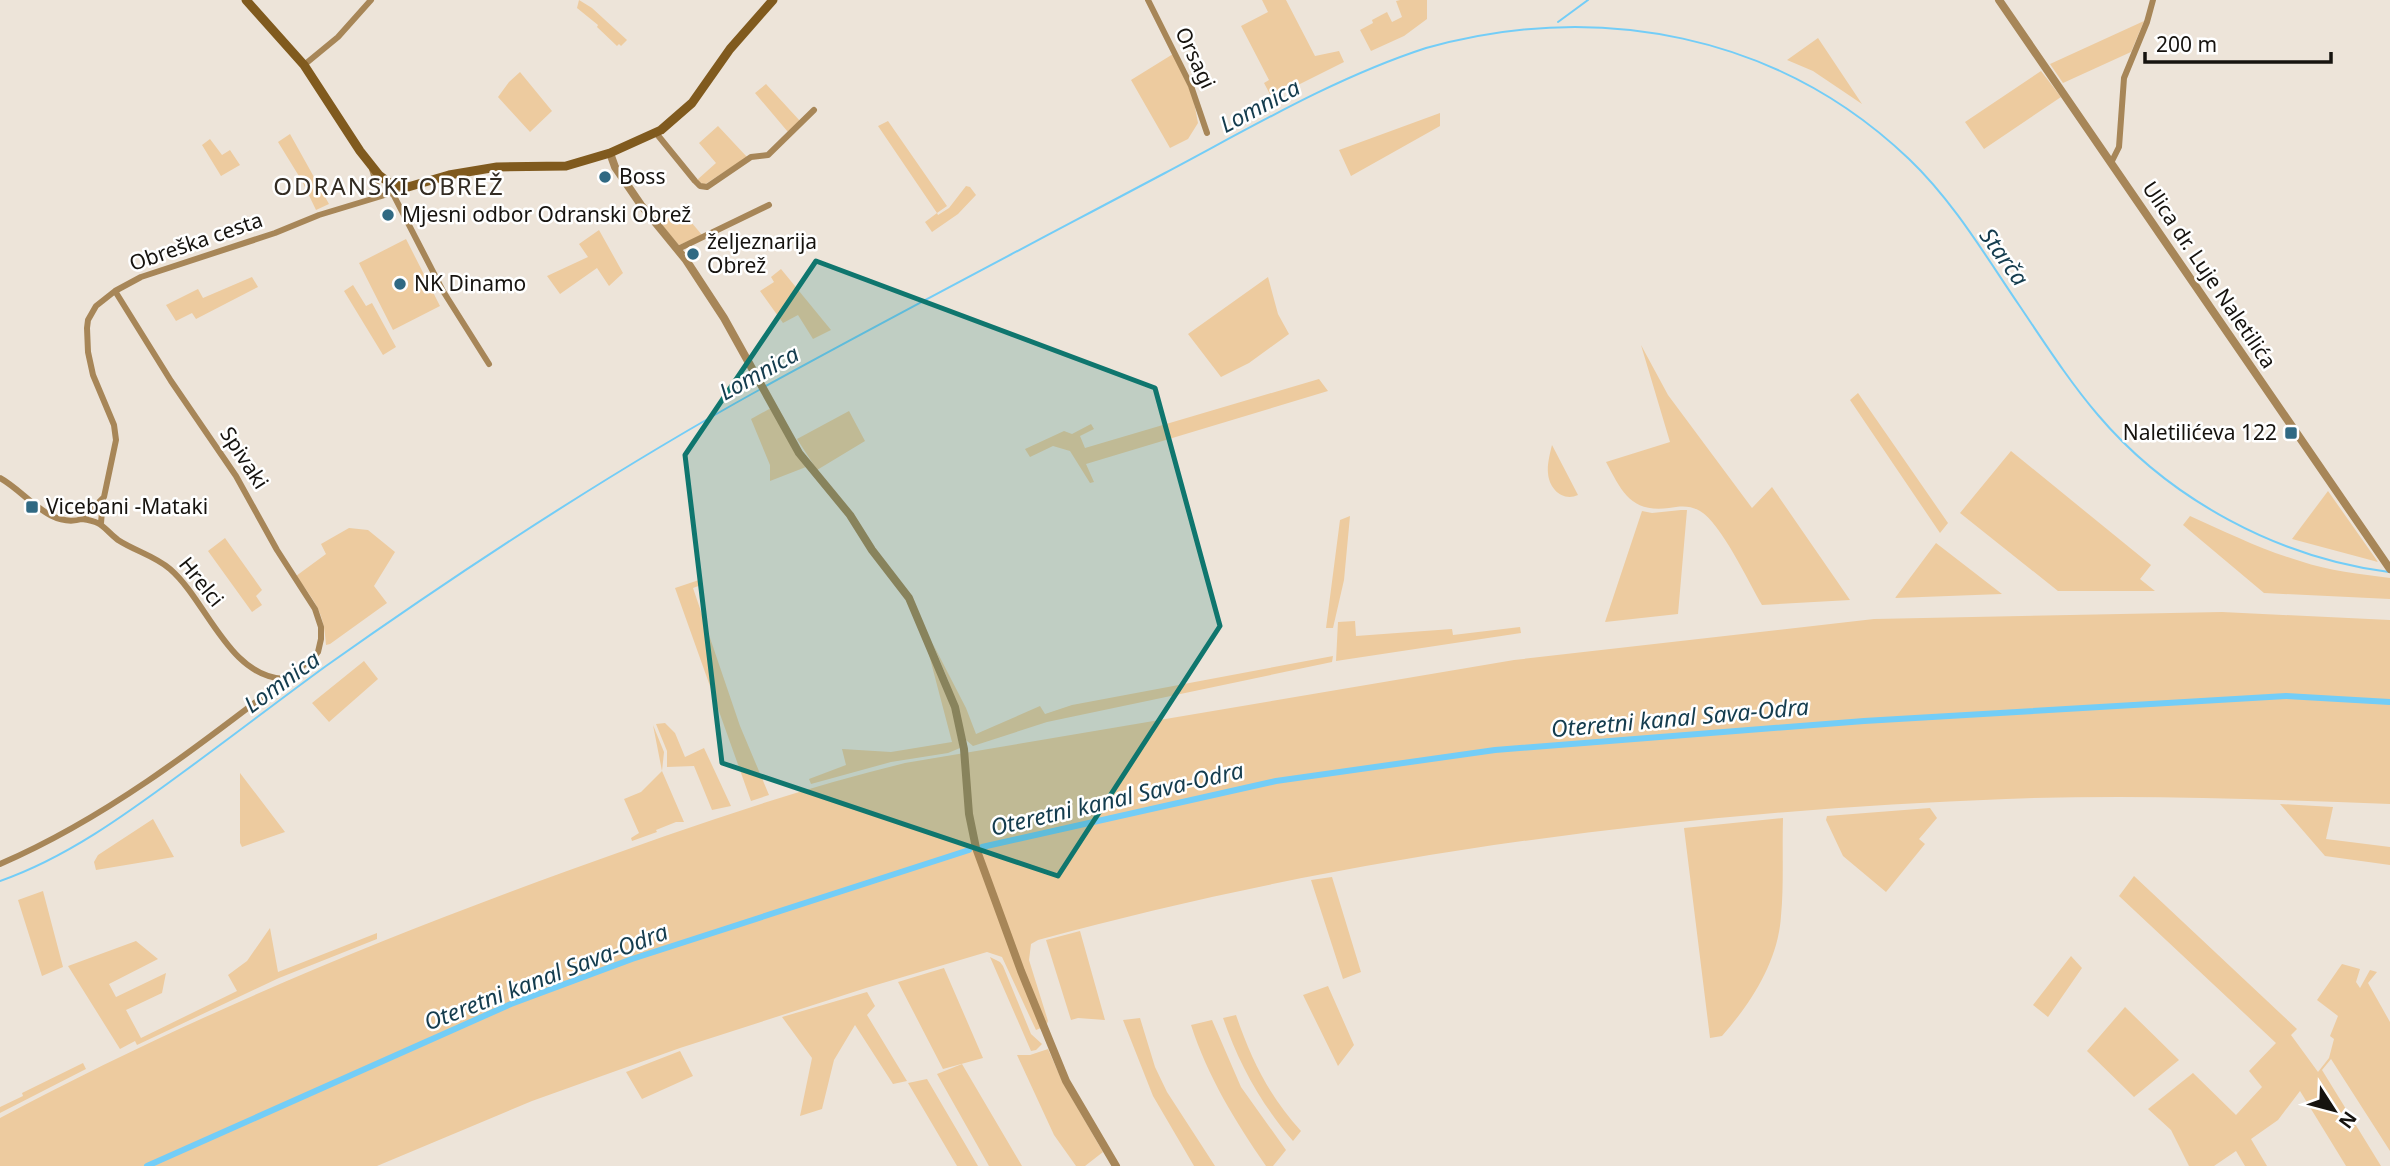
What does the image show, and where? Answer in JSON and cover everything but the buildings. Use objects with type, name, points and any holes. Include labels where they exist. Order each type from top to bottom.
[{"type":"main road","points":[[246,0],[304,65],[370,164],[388,182],[401,187],[412,187]]},
{"type":"main road","name":"Obreška cesta","points":[[412,187],[449,176],[497,167],[566,166],[610,153],[656,133],[674,121],[692,103],[730,48],[773,0]]},
{"type":"street","points":[[304,65],[338,37],[371,0]]},
{"type":"street","name":"Orsagi","points":[[1148,0],[1191,86],[1207,133]]},
{"type":"street","name":"Ulica dr. Luje Naletilića","points":[[1999,0],[2390,569]]},
{"type":"street","points":[[2111,163],[2119,148],[2124,78],[2153,0]]},
{"type":"street","points":[[656,133],[695,181],[700,186],[707,187],[751,157],[768,155],[814,110]]},
{"type":"street","points":[[610,153],[615,167],[641,205],[678,249],[724,318],[799,453],[850,515],[872,550],[909,598],[918,615],[960,723],[969,814],[976,848],[1021,971],[1066,1081],[1116,1166]]},
{"type":"street","points":[[370,164],[380,196]]},
{"type":"street","name":"Obreška cesta","points":[[101,523],[104,497],[116,450],[116,433],[93,375],[87,328],[88,320],[96,306],[141,276],[412,187]]},
{"type":"street","points":[[392,192],[443,291],[489,363]]},
{"type":"street","points":[[678,249],[769,205]]},
{"type":"street","name":"Spivaki","points":[[115,291],[171,381],[236,476],[277,550],[310,600],[321,627],[318,652],[284,679]]},
{"type":"street","points":[[0,478],[50,516],[69,521],[82,519],[104,497]]},
{"type":"street","name":"Hrelci","points":[[82,519],[101,523],[117,539],[160,561],[173,571],[246,664],[265,674],[284,679]]},
{"type":"street","points":[[0,864],[51,841],[113,805],[284,679]]},
{"type":"highlighted area","points":[[816,261],[1155,388],[1220,626],[1058,876],[722,763],[685,455]]},
{"type":"shaded area","points":[[579,0],[592,8],[627,40],[617,46],[598,25],[577,8]]},
{"type":"shaded area","points":[[1262,0],[1286,0],[1315,56],[1339,51],[1344,62],[1272,98],[1264,83],[1269,80],[1241,26],[1268,12]]},
{"type":"shaded area","points":[[1427,0],[1427,19],[1404,36],[1371,51],[1360,30],[1387,12],[1392,22],[1402,17],[1396,1]]},
{"type":"shaded area","points":[[2144,21],[2131,52],[2063,83],[2050,64]]},
{"type":"shaded area","points":[[1818,38],[1862,104],[1813,71],[1787,60]]},
{"type":"shaded area","points":[[1173,54],[1193,97],[1198,123],[1188,139],[1170,148],[1131,80]]},
{"type":"shaded area","points":[[2041,71],[2061,97],[1984,149],[1965,122]]},
{"type":"shaded area","points":[[520,72],[552,111],[530,132],[498,97]]},
{"type":"shaded area","points":[[766,84],[800,121],[788,132],[755,93]]},
{"type":"shaded area","points":[[1440,113],[1440,126],[1351,176],[1339,150]]},
{"type":"shaded area","points":[[888,121],[947,206],[937,213],[878,126]]},
{"type":"shaded area","points":[[718,126],[747,157],[704,185],[697,180],[716,163],[699,143]]},
{"type":"shaded area","points":[[290,134],[329,204],[316,210],[278,142]]},
{"type":"shaded area","points":[[210,139],[222,155],[230,150],[240,165],[221,176],[202,145]]},
{"type":"shaded area","points":[[966,186],[976,195],[958,214],[932,232],[925,222],[937,213],[938,215],[949,208]]},
{"type":"shaded area","points":[[677,211],[682,218],[686,216],[702,235],[679,245],[661,224]]},
{"type":"shaded area","points":[[599,230],[623,273],[609,286],[597,268],[560,294],[547,276],[588,257],[579,244]]},
{"type":"shaded area","name":"NK Dinamo","points":[[406,239],[440,306],[393,330],[359,263]]},
{"type":"shaded area","points":[[781,269],[831,330],[813,339],[798,315],[783,323],[760,291],[774,282],[771,277]]},
{"type":"shaded area","points":[[252,277],[258,287],[196,319],[192,313],[176,321],[166,305],[198,289],[203,298]]},
{"type":"shaded area","points":[[1268,277],[1278,314],[1289,334],[1249,363],[1221,377],[1188,334]]},
{"type":"shaded area","points":[[353,285],[366,306],[372,303],[396,347],[383,355],[344,291]]},
{"type":"shaded area","points":[[1641,345],[1668,395],[1752,508],[1772,487],[1850,600],[1762,605],[1725,540],[1700,511],[1681,506],[1656,509],[1645,507],[1637,504],[1623,491],[1606,462],[1670,442]]},
{"type":"shaded area","points":[[1319,379],[1328,391],[1086,464],[1094,482],[1090,483],[1070,451],[1053,446],[1030,457],[1025,449],[1064,431],[1072,434],[1091,424],[1094,429],[1080,436],[1085,448]]},
{"type":"shaded area","points":[[1858,393],[1948,523],[1940,533],[1850,400]]},
{"type":"shaded area","points":[[771,408],[806,467],[770,481],[770,465],[751,419]]},
{"type":"shaded area","points":[[849,411],[865,441],[817,470],[797,439]]},
{"type":"shaded area","points":[[1552,445],[1578,495],[1562,495],[1551,484],[1548,470]]},
{"type":"shaded area","points":[[2011,451],[2151,565],[2140,579],[2155,591],[2058,591],[1960,513]]},
{"type":"shaded area","points":[[2328,491],[2378,562],[2292,539]]},
{"type":"shaded area","points":[[1687,510],[1678,614],[1605,622],[1642,511],[1652,513]]},
{"type":"shaded area","points":[[1350,516],[1344,580],[1333,628],[1326,628],[1340,520]]},
{"type":"shaded area","points":[[2190,516],[2286,557],[2345,572],[2390,578],[2390,599],[2264,593],[2183,525]]},
{"type":"shaded area","points":[[349,528],[368,530],[395,552],[374,586],[387,603],[326,645],[317,608],[296,576],[326,554],[321,544]]},
{"type":"shaded area","points":[[225,538],[262,590],[256,596],[262,605],[252,612],[208,551]]},
{"type":"shaded area","points":[[1936,543],[2002,594],[1895,598]]},
{"type":"shaded area","points":[[699,580],[701,585],[693,588],[740,726],[769,795],[751,801],[675,588]]},
{"type":"shaded area","points":[[2222,612],[2390,620],[2390,804],[2150,797],[2006,799],[1762,814],[1518,842],[1276,883],[1038,940],[1031,944],[1029,960],[1048,1021],[1046,1026],[1036,1030],[1002,957],[987,952],[680,1048],[532,1101],[377,1166],[0,1166],[0,1118],[138,1048],[279,984],[422,925],[567,871],[777,799],[905,763],[1514,660],[1874,619]]},
{"type":"shaded area","points":[[1355,621],[1356,636],[1452,629],[1453,635],[1520,627],[1521,633],[1336,661],[1338,622]]},
{"type":"shaded area","points":[[933,644],[966,708],[976,734],[1040,706],[1045,714],[1072,705],[1333,656],[1332,662],[1047,722],[973,746],[966,740],[948,680]]},
{"type":"shaded area","points":[[927,647],[952,708],[960,748],[948,753],[891,762],[811,784],[809,779],[846,765],[842,749],[891,752],[952,742]]},
{"type":"shaded area","points":[[364,661],[378,679],[329,722],[312,703]]},
{"type":"shaded area","points":[[665,723],[675,733],[685,757],[704,748],[731,806],[712,810],[694,766],[667,767],[667,751],[656,724]]},
{"type":"shaded area","points":[[653,725],[664,752],[662,771]]},
{"type":"shaded area","points":[[662,771],[684,822],[676,822],[632,841],[631,838],[639,833],[624,799],[641,792]]},
{"type":"shaded area","points":[[240,773],[285,832],[242,847]]},
{"type":"shaded area","points":[[2280,804],[2333,807],[2326,839],[2390,847],[2390,865],[2325,856]]},
{"type":"shaded area","points":[[1930,808],[1937,818],[1919,839],[1925,844],[1886,892],[1843,856],[1826,820],[1827,816]]},
{"type":"shaded area","points":[[1783,818],[1782,904],[1775,950],[1753,996],[1743,1010],[1722,1036],[1710,1038],[1684,828]]},
{"type":"shaded area","points":[[153,819],[174,857],[96,870],[94,862],[98,855]]},
{"type":"shaded area","points":[[2134,876],[2297,1029],[2291,1035],[2318,1072],[2329,1058],[2334,1039],[2330,1036],[2338,1016],[2317,1000],[2342,964],[2360,969],[2356,982],[2360,988],[2370,970],[2377,972],[2368,983],[2390,1022],[2390,1151],[2331,1059],[2322,1070],[2381,1166],[2346,1166],[2300,1091],[2278,1120],[2251,1139],[2267,1166],[2245,1166],[2236,1151],[2214,1166],[2189,1166],[2171,1130],[2148,1109],[2193,1073],[2236,1115],[2262,1087],[2249,1071],[2276,1043],[2119,896]]},
{"type":"shaded area","points":[[1332,877],[1361,972],[1343,979],[1311,880]]},
{"type":"shaded area","points":[[43,891],[63,967],[42,976],[18,900]]},
{"type":"shaded area","points":[[270,928],[278,972],[377,933],[377,939],[279,978],[137,1045],[135,1041],[120,1049],[68,966],[136,941],[158,959],[109,984],[116,997],[166,973],[162,993],[126,1010],[141,1038],[237,991],[228,975],[247,961]]},
{"type":"shaded area","points":[[1080,931],[1105,1020],[1071,1020],[1046,940]]},
{"type":"shaded area","points":[[2071,956],[2082,968],[2048,1017],[2033,1005]]},
{"type":"shaded area","points":[[990,957],[1003,966],[1031,1034],[1042,1044],[1036,1050],[1031,1051]]},
{"type":"shaded area","points":[[944,968],[983,1058],[943,1069],[898,982]]},
{"type":"shaded area","points":[[1328,986],[1354,1045],[1338,1066],[1303,995]]},
{"type":"shaded area","points":[[867,992],[875,1006],[867,1015],[907,1081],[893,1084],[855,1025],[834,1060],[822,1109],[800,1116],[812,1058],[782,1017]]},
{"type":"shaded area","points":[[2125,1007],[2179,1060],[2134,1097],[2087,1051]]},
{"type":"shaded area","points":[[1236,1015],[1262,1076],[1279,1104],[1301,1131],[1293,1141],[1261,1098],[1236,1051],[1223,1018]]},
{"type":"shaded area","points":[[1140,1018],[1155,1067],[1167,1092],[1215,1166],[1194,1166],[1153,1096],[1123,1020]]},
{"type":"shaded area","points":[[1212,1020],[1241,1087],[1286,1150],[1273,1166],[1266,1166],[1223,1098],[1206,1063],[1191,1025]]},
{"type":"shaded area","points":[[1048,1049],[1063,1083],[1103,1152],[1085,1166],[1076,1166],[1054,1135],[1017,1055],[1030,1055]]},
{"type":"shaded area","points":[[680,1051],[693,1076],[642,1099],[626,1072]]},
{"type":"shaded area","points":[[83,1063],[86,1069],[0,1113],[0,1107],[23,1096],[22,1093]]},
{"type":"shaded area","points":[[962,1064],[1022,1166],[989,1166],[937,1074]]},
{"type":"shaded area","points":[[927,1079],[978,1166],[957,1166],[908,1083]]},
{"type":"waterway","name":"Lomnica","points":[[1558,22],[1588,0]]},
{"type":"waterway","name":"Starča","points":[[764,387],[1261,122],[1358,74],[1426,48],[1491,34],[1556,28],[1620,29],[1683,39],[1744,56],[1802,82],[1858,116],[1925,175],[1968,229],[2087,402],[2127,446],[2158,473],[2229,520],[2268,539],[2307,554],[2389,572]]},
{"type":"waterway","name":"Lomnica","points":[[0,881],[72,848],[117,820],[326,666],[485,557],[648,454],[759,390]]},
{"type":"waterway","name":"Oteretni kanal Sava-Odra","points":[[982,847],[1276,781],[1495,750],[1864,721],[2286,696],[2390,702]]},
{"type":"waterway","name":"Oteretni kanal Sava-Odra","points":[[147,1166],[511,1004],[632,959],[969,850]]},
{"type":"place","name":"Boss","points":[[605,177]]},
{"type":"place","name":"Mjesni odbor Odranski Obrež","points":[[388,215]]},
{"type":"place","name":"željeznarija Obrež","points":[[693,254]]},
{"type":"place","name":"NK Dinamo","points":[[400,284]]},
{"type":"place","name":"Naletilićeva 122","points":[[2291,433]]},
{"type":"place","name":"Vicebani -Mataki","points":[[32,507]]},
{"type":"district","name":"ODRANSKI OBREŽ","points":[[389,187]]}]
